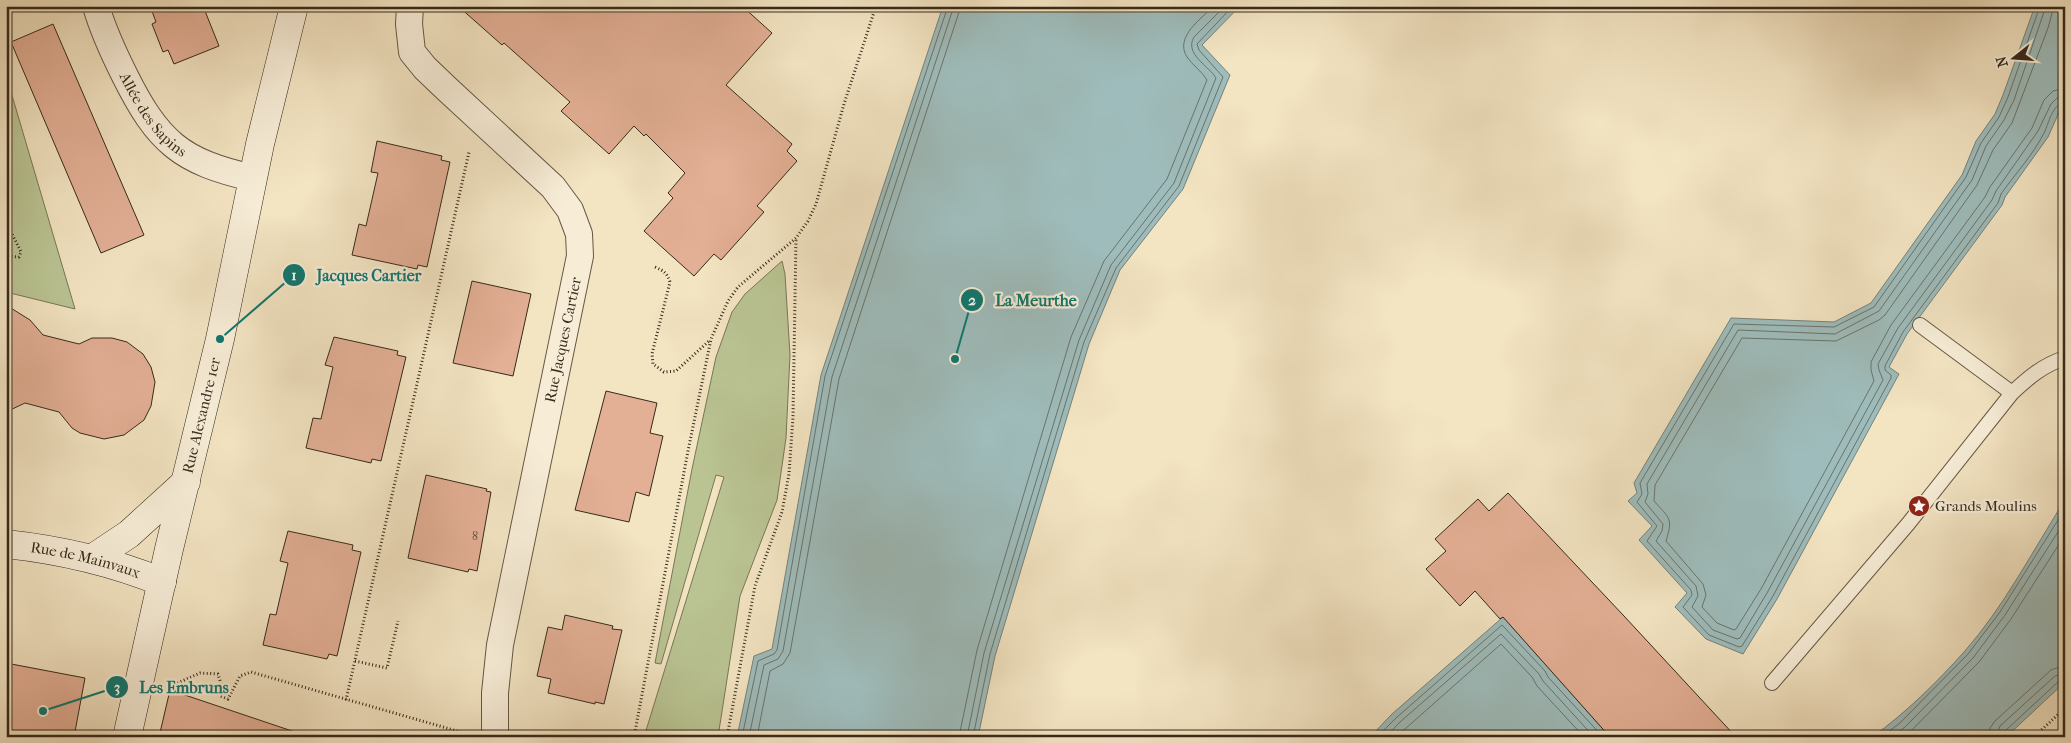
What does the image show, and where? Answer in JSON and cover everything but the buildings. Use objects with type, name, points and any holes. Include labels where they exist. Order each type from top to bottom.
[{"type":"main road","name":"Rue Alexandre 1er","points":[[127,737],[220,339],[253,178],[294,6]]},
{"type":"main road","points":[[93,558],[129,534],[186,482]]},
{"type":"main road","name":"Rue de Mainvaux","points":[[6,544],[60,551],[93,558],[124,567],[162,582]]},
{"type":"street","name":"Allée des Sapins","points":[[96,6],[108,40],[135,94],[152,123],[168,142],[186,155],[219,170],[253,178]]},
{"type":"street","name":"Rue Jacques Cartier","points":[[410,6],[409,24],[412,52],[436,78],[553,187],[570,210],[579,234],[580,256],[500,645],[495,693],[495,737]]},
{"type":"lane","points":[[1920,325],[2012,393]]},
{"type":"lane","points":[[1772,683],[1908,524],[2012,393],[2033,374],[2065,358]]},
{"type":"path","points":[[634,737],[711,340],[728,301],[738,287],[796,238],[808,221],[816,204],[844,104],[876,6]]},
{"type":"path","points":[[346,700],[477,116]]},
{"type":"path","points":[[6,222],[21,252],[19,257],[6,256]]},
{"type":"path","points":[[728,737],[755,586],[782,512],[789,474],[793,417],[796,238]]},
{"type":"path","points":[[656,267],[664,271],[670,282],[652,354],[653,364],[664,372],[676,371],[711,340]]},
{"type":"path","points":[[355,661],[387,668],[398,621]]},
{"type":"path","points":[[140,677],[171,686],[200,673],[218,674],[222,687],[220,696],[228,699],[240,676],[251,672],[467,734]]},
{"type":"path","points":[[2034,737],[2065,708]]},
{"type":"green space","points":[[6,75],[75,309],[6,292]]},
{"type":"green space","points":[[782,261],[785,274],[790,355],[786,438],[777,500],[740,596],[718,737],[644,737],[724,477],[716,475],[661,664],[655,663],[692,469],[716,357],[732,312],[745,294]]},
{"type":"water","points":[[943,6],[1240,6],[1202,45],[1230,75],[1183,189],[1120,270],[1089,344],[995,656],[978,737],[737,737],[754,656],[772,649],[821,375]]},
{"type":"water","points":[[2035,6],[2065,6],[2065,105],[2060,110],[2048,137],[2005,197],[2002,205],[1907,334],[1889,367],[1899,374],[1777,599],[1743,654],[1706,639],[1675,607],[1687,593],[1639,540],[1652,526],[1628,501],[1637,493],[1634,483],[1731,318],[1834,322],[1871,303],[1962,175],[1976,141],[1995,114]]},
{"type":"water","points":[[2065,500],[2065,682],[2006,737],[1872,737],[1921,697],[1979,635],[2005,597]]},
{"type":"water","points":[[1503,617],[1610,737],[1370,737],[1392,714]]},
{"type":"place","name":"Jacques Cartier","points":[[220,339]]},
{"type":"place","name":"La Meurthe","points":[[955,359]]},
{"type":"place","name":"Grands Moulins","points":[[1919,506]]},
{"type":"place","name":"Les Embruns","points":[[43,711]]}]
